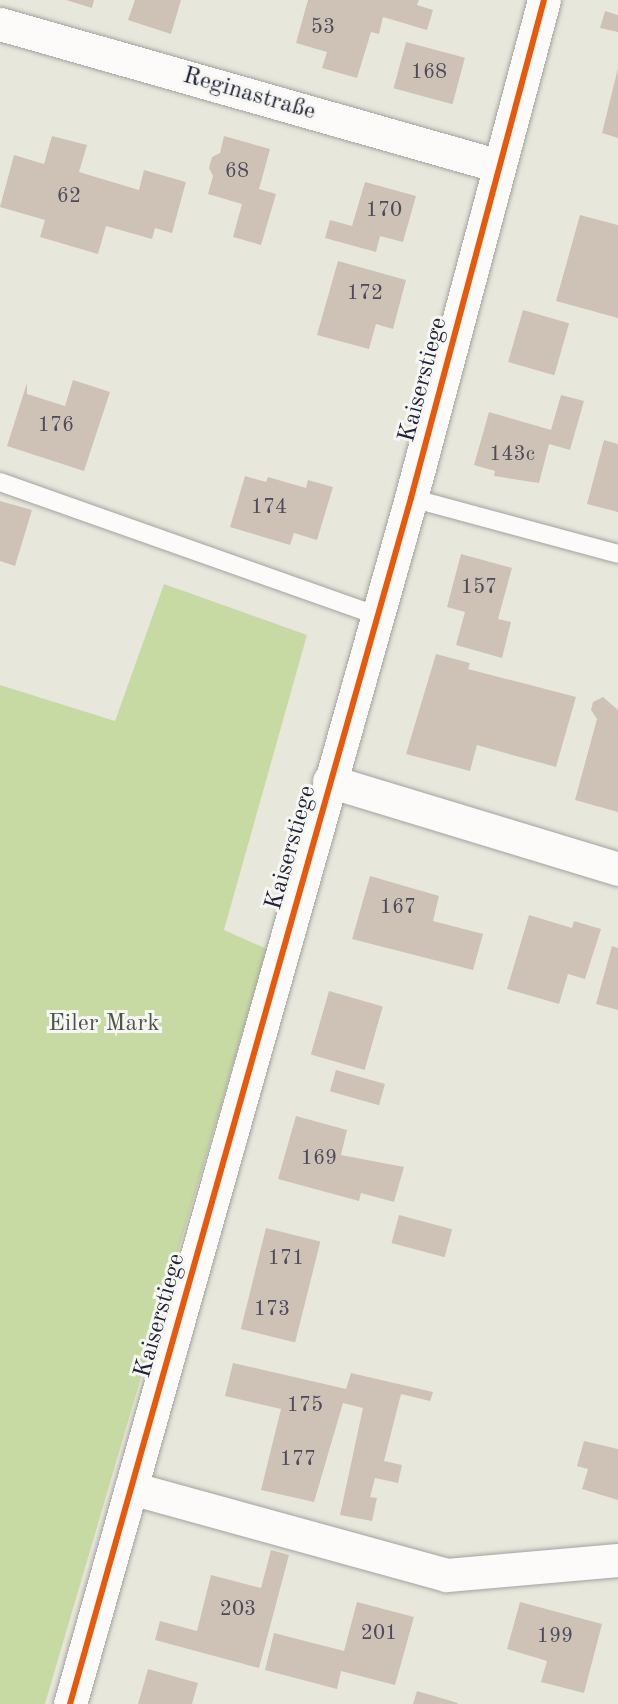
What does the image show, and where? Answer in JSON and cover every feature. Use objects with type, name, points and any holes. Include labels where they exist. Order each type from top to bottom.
[{"type":"street","name":"Kaiserstiege","points":[[70,1704],[329,781],[411,498],[544,0]]},
{"type":"street","name":"Reginastraße","points":[[0,24],[499,166]]},
{"type":"street","name":"Kaiserstiege","points":[[329,781],[618,869]]},
{"type":"street","points":[[131,1488],[446,1575],[618,1560]]},
{"type":"lane","points":[[0,482],[378,616]]},
{"type":"lane","points":[[411,498],[618,554]]},
{"type":"green space","name":"Eiler Mark","points":[[164,584],[307,635],[224,930],[267,949],[45,1704],[0,1704],[0,685],[115,721]]},
{"type":"building","points":[[66,0],[94,0],[92,8]]},
{"type":"building","points":[[135,0],[181,0],[171,34],[128,20]]},
{"type":"building","points":[[308,0],[419,0],[417,5],[433,10],[427,30],[383,17],[379,34],[371,32],[357,78],[322,68],[327,52],[296,43]]},
{"type":"building","points":[[605,11],[618,15],[618,32],[600,28]]},
{"type":"building","points":[[406,42],[465,58],[452,104],[394,88]]},
{"type":"building","points":[[618,68],[618,138],[602,133]]},
{"type":"building","points":[[52,136],[87,145],[79,172],[139,190],[144,170],[186,182],[172,233],[155,228],[152,239],[106,226],[98,254],[40,237],[45,220],[0,207],[14,155],[44,164]]},
{"type":"building","points":[[224,136],[270,149],[259,189],[276,194],[261,245],[233,237],[242,204],[208,194],[213,176],[209,168],[212,157],[220,153]]},
{"type":"building","points":[[365,182],[416,196],[403,242],[380,236],[376,252],[325,238],[330,220],[352,226]]},
{"type":"building","points":[[580,215],[618,225],[618,318],[556,301]]},
{"type":"building","points":[[338,261],[406,280],[393,329],[376,324],[369,349],[317,335]]},
{"type":"building","points":[[523,310],[569,323],[554,375],[508,362]]},
{"type":"building","points":[[73,380],[110,392],[84,471],[7,446],[27,383],[27,394],[65,406]]},
{"type":"building","points":[[561,395],[584,401],[570,450],[549,444],[539,483],[494,476],[495,471],[474,465],[489,412],[551,430]]},
{"type":"building","points":[[604,440],[618,444],[618,512],[587,504]]},
{"type":"building","points":[[245,476],[266,482],[268,477],[306,488],[308,480],[333,487],[317,540],[294,533],[290,545],[230,527]]},
{"type":"building","points":[[0,501],[32,510],[15,566],[0,561]]},
{"type":"building","points":[[461,554],[512,568],[498,619],[511,622],[502,658],[456,645],[465,612],[447,607]]},
{"type":"building","points":[[436,654],[470,663],[468,669],[576,697],[556,767],[477,745],[470,771],[406,754]]},
{"type":"building","points":[[603,697],[618,710],[618,812],[575,800],[597,719],[591,710],[593,702]]},
{"type":"building","points":[[370,876],[439,896],[433,921],[483,934],[473,970],[352,939]]},
{"type":"building","points":[[529,915],[572,928],[574,921],[601,929],[585,979],[568,974],[559,1004],[507,989]]},
{"type":"building","points":[[612,946],[618,948],[618,1010],[596,1004]]},
{"type":"building","points":[[329,991],[383,1006],[365,1070],[311,1054]]},
{"type":"building","points":[[336,1070],[385,1084],[379,1105],[330,1091]]},
{"type":"building","points":[[296,1116],[347,1130],[341,1155],[404,1167],[394,1202],[361,1193],[359,1201],[278,1179]]},
{"type":"building","points":[[399,1215],[452,1229],[445,1257],[391,1243]]},
{"type":"building","points":[[266,1228],[320,1242],[295,1342],[241,1329]]},
{"type":"building","points":[[233,1363],[346,1389],[351,1373],[433,1392],[430,1401],[401,1394],[384,1461],[402,1465],[398,1483],[375,1478],[370,1497],[377,1498],[372,1521],[340,1515],[363,1408],[343,1403],[314,1502],[261,1490],[281,1409],[225,1396]]},
{"type":"building","points":[[584,1441],[618,1449],[618,1500],[582,1489],[588,1469],[577,1466]]},
{"type":"building","points":[[271,1550],[289,1555],[259,1668],[155,1640],[160,1621],[197,1631],[211,1575],[261,1588]]},
{"type":"building","points":[[357,1602],[414,1617],[395,1685],[341,1671],[337,1689],[265,1670],[274,1633],[344,1651]]},
{"type":"building","points":[[520,1602],[602,1624],[584,1693],[541,1682],[547,1661],[507,1649]]},
{"type":"building","points":[[148,1669],[198,1683],[192,1704],[138,1704]]},
{"type":"building","points":[[417,1691],[458,1703],[413,1704]]},
{"type":"cycle path","points":[[70,1704],[411,498],[544,0]]}]
